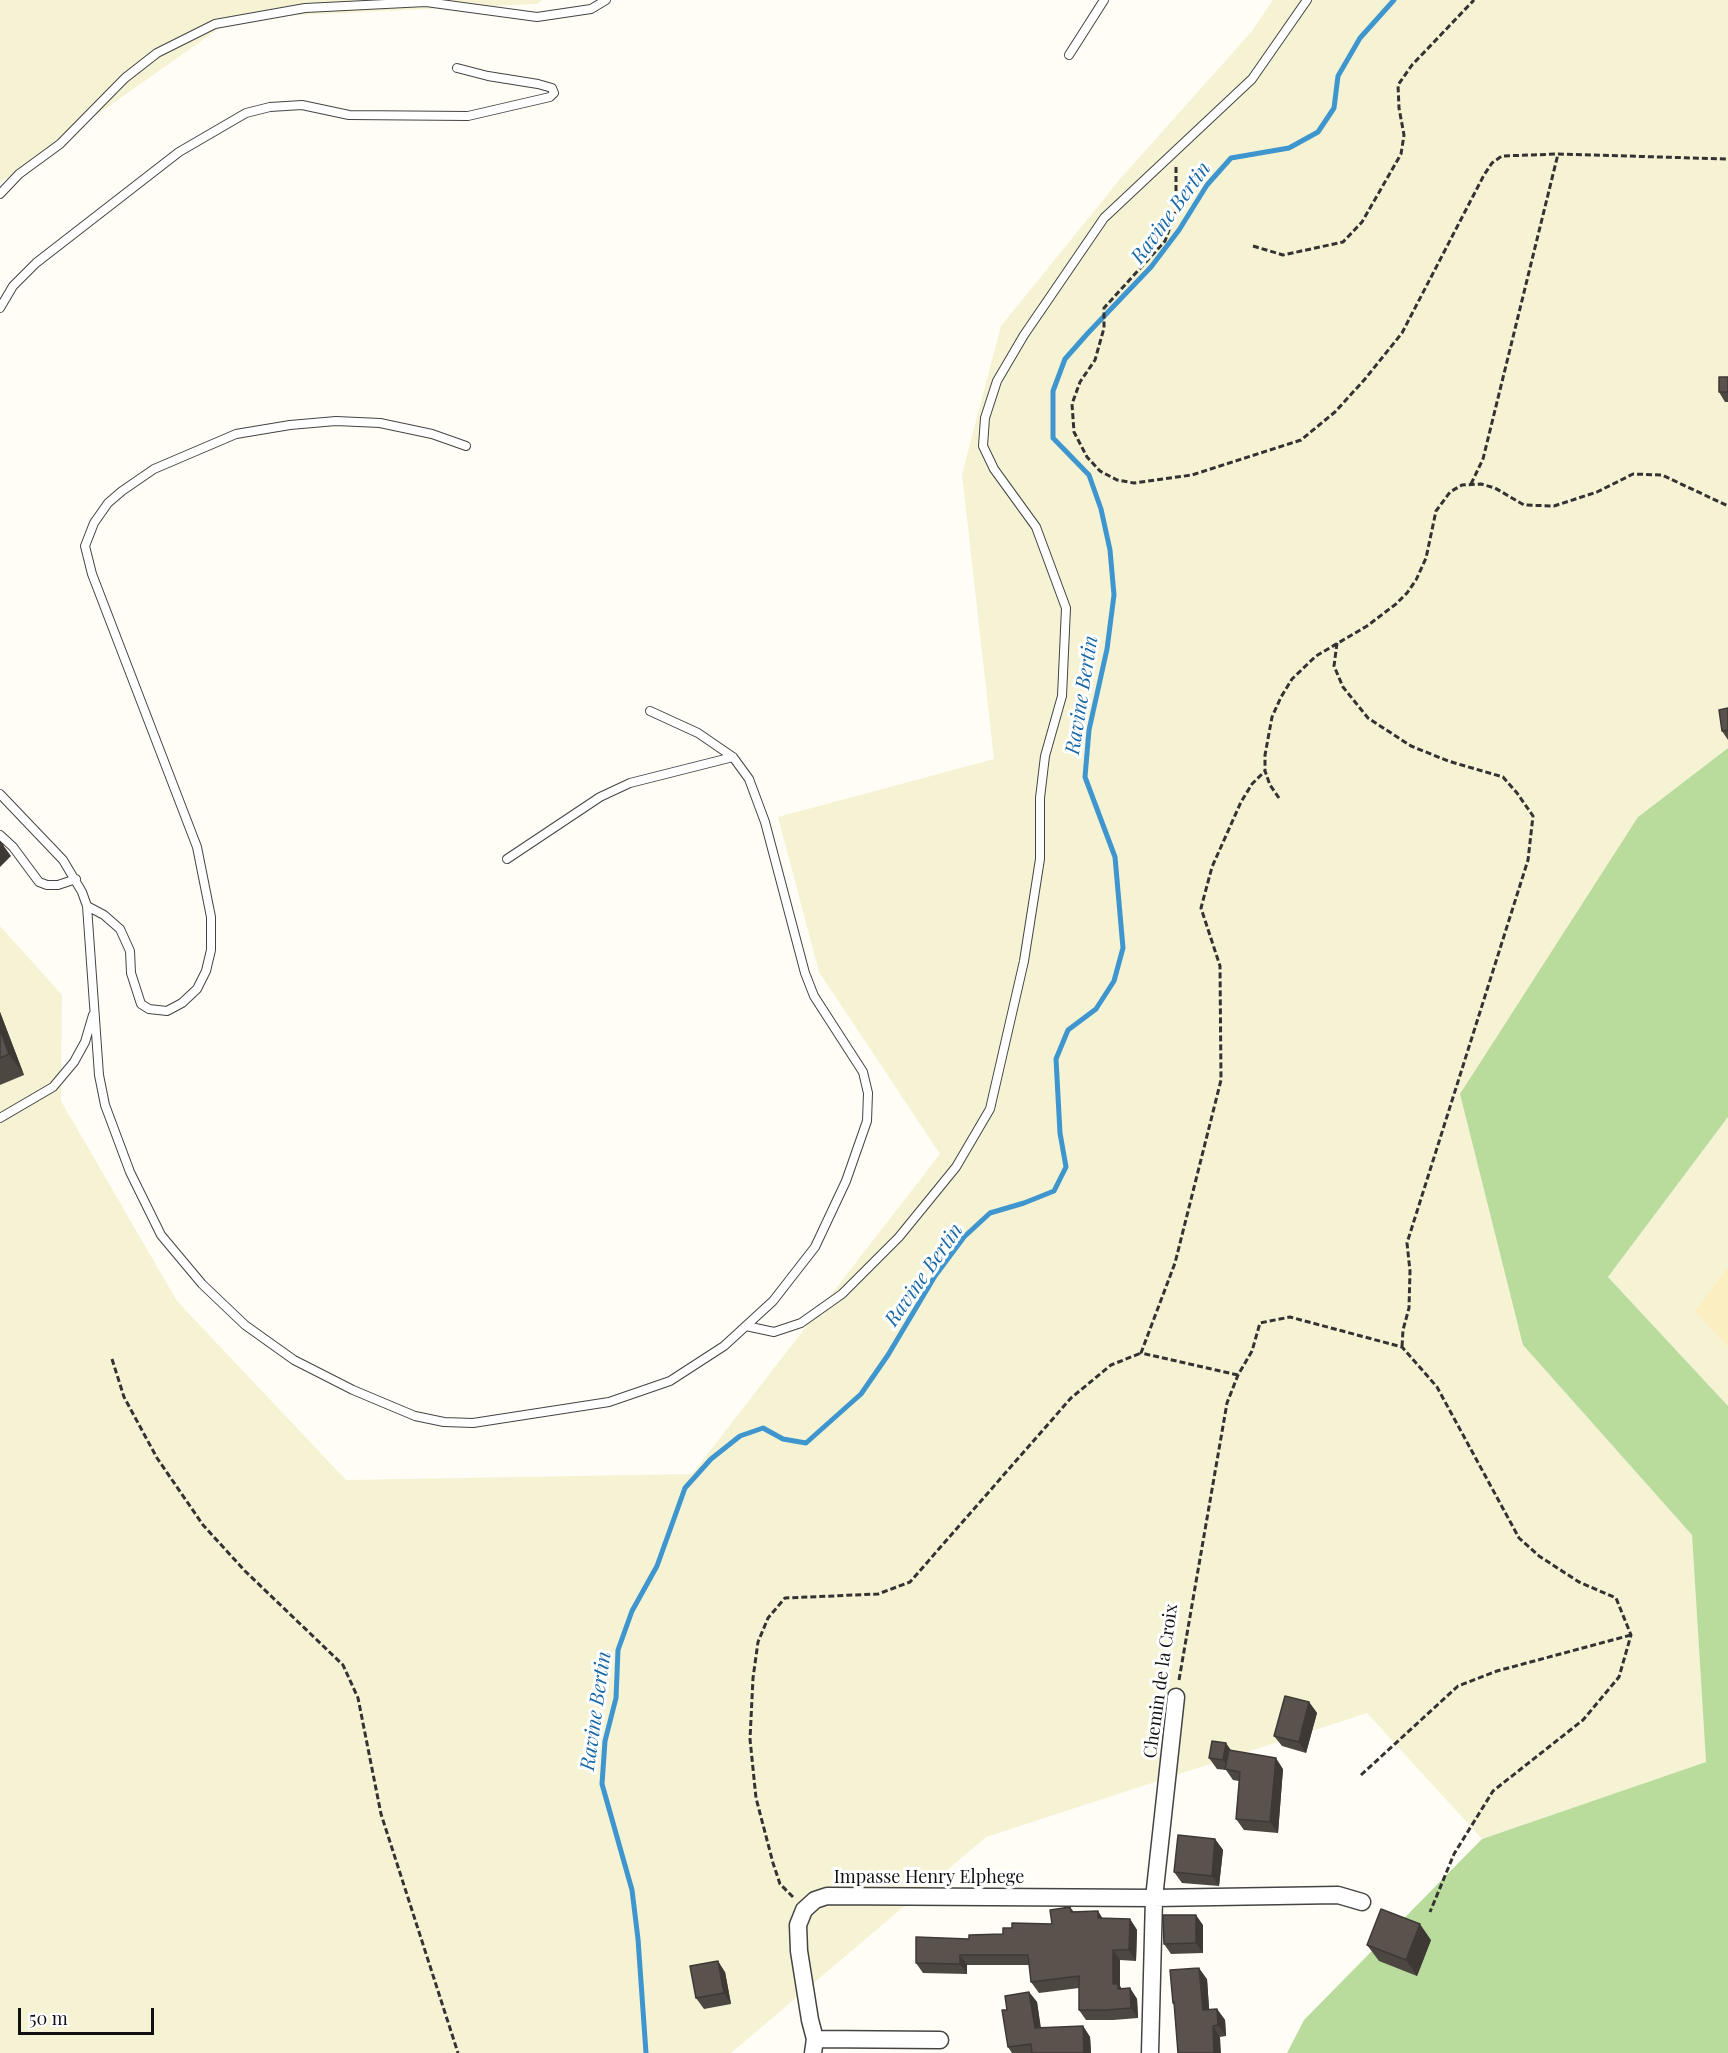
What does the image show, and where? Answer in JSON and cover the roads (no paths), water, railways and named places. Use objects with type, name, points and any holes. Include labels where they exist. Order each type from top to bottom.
[{"type":"street","name":"Chemin de la Croix","points":[[1150,2053],[1154,1898],[1176,1697]]},
{"type":"street","name":"Impasse Henry Elphege","points":[[814,2046],[799,1951],[798,1925],[804,1910],[815,1900],[827,1896],[845,1894],[1154,1898],[1338,1895],[1362,1902]]},
{"type":"street","points":[[814,2046],[940,2040]]},
{"type":"lane","points":[[0,194],[19,174],[60,144],[125,78],[141,65],[157,53],[215,24],[305,8],[426,2],[537,17],[591,9],[606,0]]},
{"type":"lane","points":[[1069,55],[1104,0]]},
{"type":"lane","points":[[746,1326],[774,1332],[801,1323],[842,1294],[899,1237],[949,1176],[990,1109],[1024,962],[1040,859],[1040,798],[1045,756],[1062,696],[1066,608],[1036,527],[994,470],[983,446],[985,418],[997,381],[1013,353],[1104,218],[1252,79],[1307,0]]},
{"type":"lane","points":[[0,308],[13,286],[36,263],[179,152],[246,113],[270,107],[302,105],[349,115],[468,116],[550,97],[554,93],[552,88],[538,84],[488,76],[457,68]]},
{"type":"lane","points":[[87,906],[104,915],[120,929],[130,951],[131,972],[141,1004],[150,1009],[167,1011],[182,1003],[196,988],[206,971],[211,950],[211,917],[197,847],[92,574],[86,546],[94,523],[108,503],[122,490],[154,469],[226,438],[236,434],[290,425],[336,421],[380,423],[432,434],[466,446]]},
{"type":"lane","points":[[0,794],[63,860],[76,879],[87,906],[99,1075],[105,1105],[130,1172],[161,1234],[201,1284],[245,1325],[294,1360],[353,1390],[415,1416],[444,1422],[473,1423],[609,1402],[670,1381],[724,1346],[773,1301],[814,1247],[846,1181],[867,1121],[868,1093],[862,1072],[814,996],[804,973],[765,822],[749,779],[733,757],[698,734],[650,711]]},
{"type":"lane","points":[[507,859],[600,797],[630,783],[733,757]]},
{"type":"lane","points":[[0,835],[13,847],[39,882],[58,885],[76,879]]},
{"type":"lane","points":[[0,1118],[53,1087],[74,1062],[85,1042],[94,1008]]},
{"type":"waterway","name":"Ravine Bertin","points":[[646,2053],[632,1890],[602,1784],[605,1741],[616,1698],[618,1650],[632,1611],[657,1566],[685,1488],[711,1459],[740,1436],[763,1428],[783,1439],[806,1443],[861,1394],[888,1355],[935,1276],[964,1237],[990,1213],[1054,1191],[1066,1167],[1060,1133],[1056,1059],[1068,1030],[1096,1009],[1114,981],[1123,948],[1115,857],[1085,777],[1089,730],[1107,649],[1114,595],[1110,550],[1101,509],[1089,475],[1053,438],[1053,391],[1065,359],[1151,267],[1179,230],[1207,185],[1231,158],[1289,148],[1318,132],[1334,108],[1338,76],[1360,38],[1394,0]]}]
